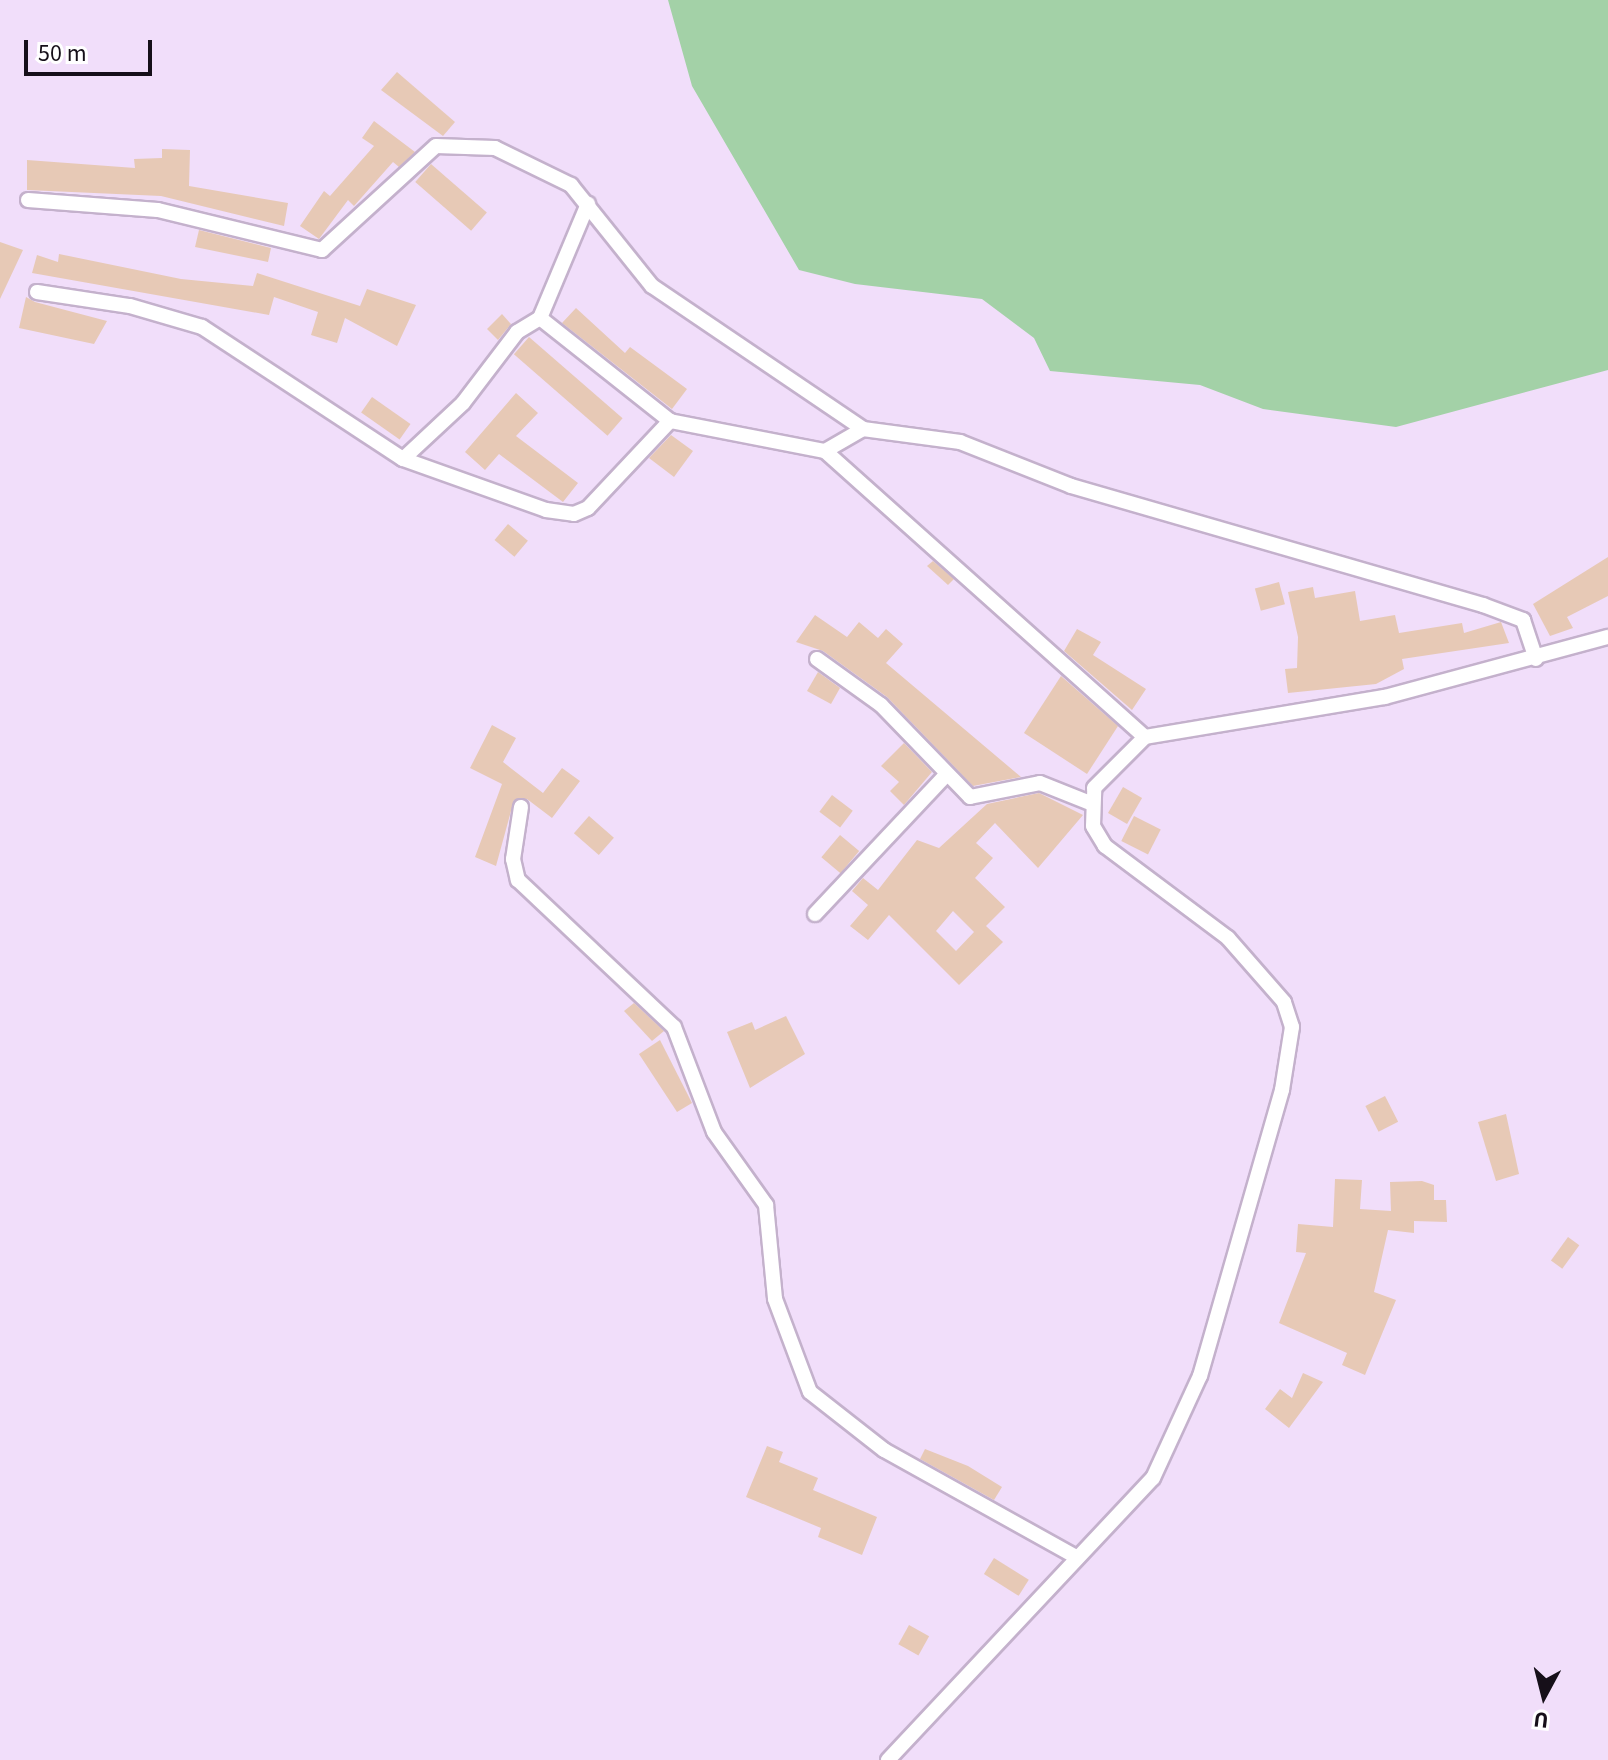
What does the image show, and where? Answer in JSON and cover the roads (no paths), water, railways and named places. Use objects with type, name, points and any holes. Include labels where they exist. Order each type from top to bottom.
[{"type":"street","points":[[28,200],[158,210],[322,250],[436,146],[466,143],[534,165],[571,185],[652,286],[863,429],[960,442],[1071,486],[1483,605],[1530,628],[1536,659]]},
{"type":"street","points":[[403,459],[463,403],[517,332],[540,318],[588,204]]},
{"type":"street","points":[[37,292],[130,306],[202,327],[403,459],[514,503],[574,514],[670,421]]},
{"type":"street","points":[[540,318],[670,421],[825,451],[1145,737]]},
{"type":"street","points":[[825,451],[863,429]]},
{"type":"street","points":[[888,1760],[1153,1478],[1175,1440],[1282,1090],[1292,1027],[1265,974],[1105,846],[1090,803],[1107,771],[1145,737],[1370,700],[1536,659],[1608,637]]},
{"type":"street","points":[[817,659],[873,697],[946,775],[976,799],[1040,783],[1090,803]]},
{"type":"street","points":[[815,914],[946,775]]},
{"type":"street","points":[[521,807],[513,859],[518,880],[674,1027],[714,1132],[766,1205],[781,1323],[810,1392],[884,1450],[1076,1557]]}]
